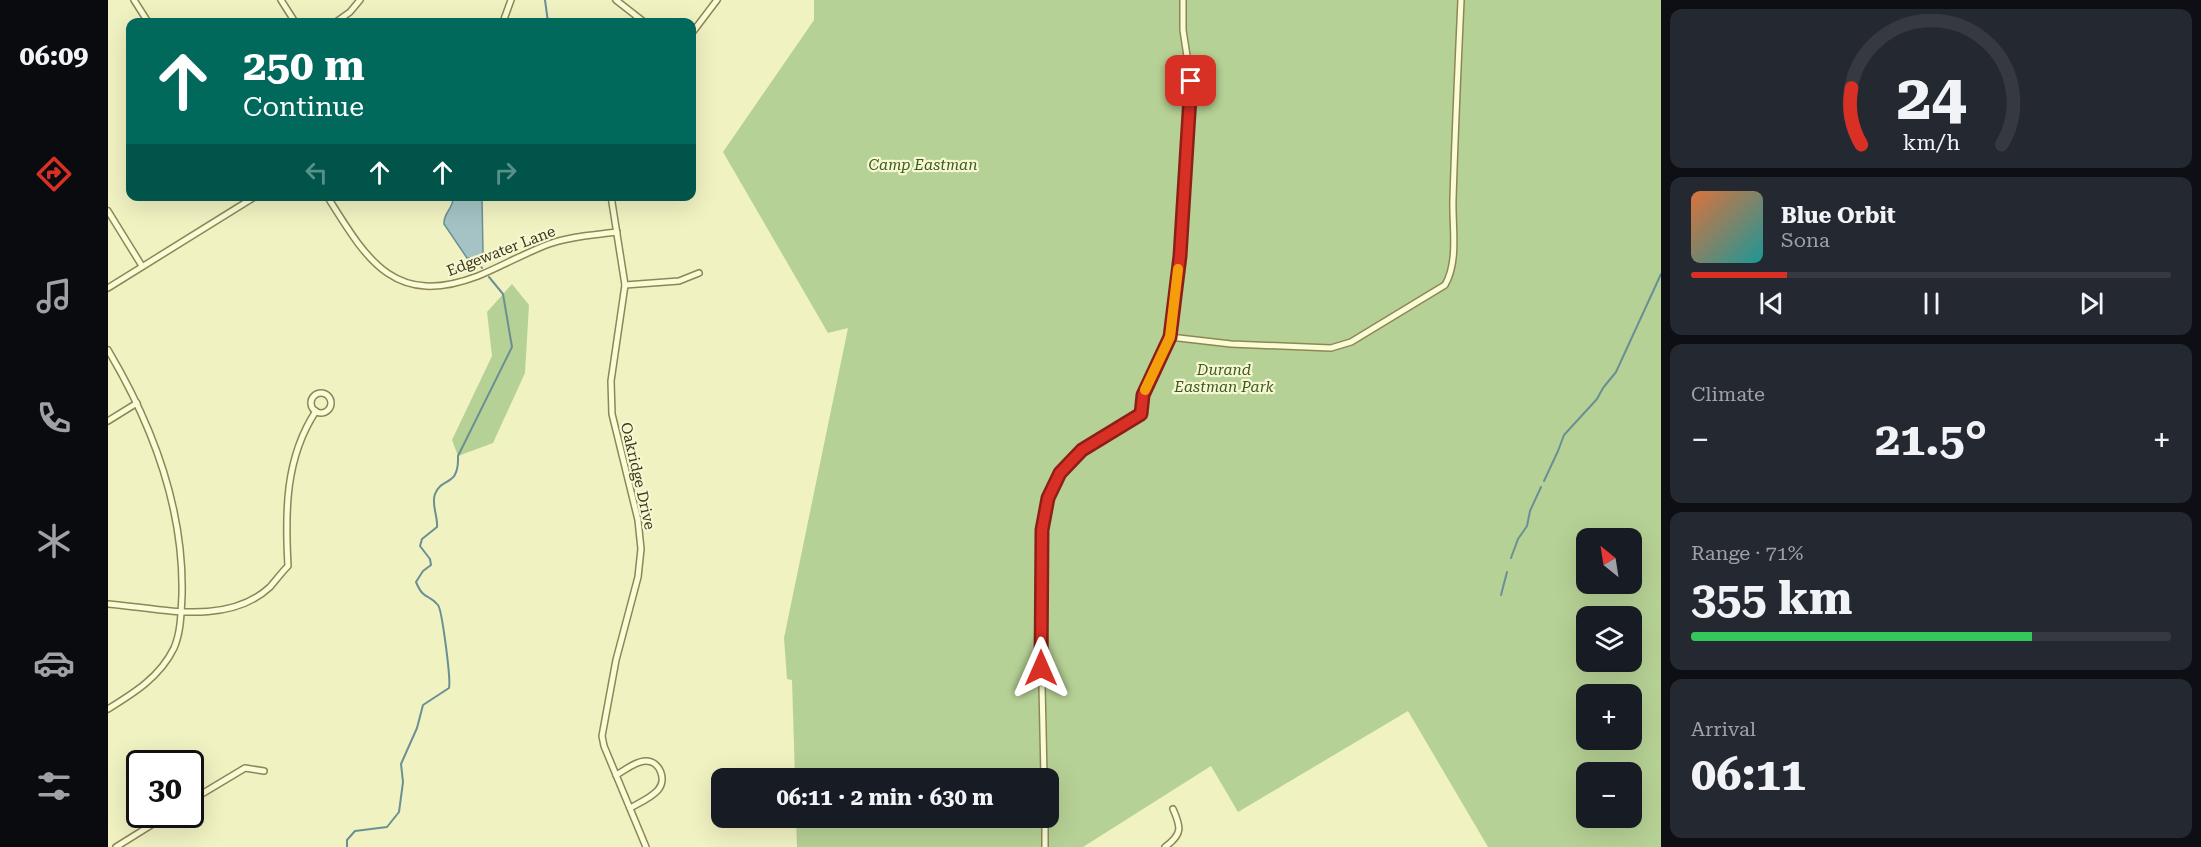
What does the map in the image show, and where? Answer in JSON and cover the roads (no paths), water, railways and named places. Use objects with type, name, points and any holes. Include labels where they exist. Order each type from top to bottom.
[{"type":"street","points":[[134,0],[145,18]]},
{"type":"street","points":[[281,0],[292,18]]},
{"type":"street","points":[[342,18],[360,0]]},
{"type":"street","points":[[504,18],[511,0]]},
{"type":"street","points":[[616,0],[639,18]]},
{"type":"street","points":[[696,28],[717,0]]},
{"type":"street","points":[[1044,768],[1041,668],[1042,530],[1048,498],[1060,473],[1082,450],[1141,414],[1143,395],[1170,337],[1180,256],[1191,81],[1183,30],[1183,0]]},
{"type":"street","points":[[1170,337],[1231,344],[1331,348],[1351,342],[1445,285],[1450,277],[1453,259],[1452,218],[1461,0]]},
{"type":"street","points":[[108,288],[248,201]]},
{"type":"street","name":"Edgewater Lane","points":[[330,201],[359,246],[376,265],[398,280],[411,285],[428,287],[460,282],[560,241],[617,232]]},
{"type":"street","name":"Oakridge Drive","points":[[612,201],[625,285],[611,381],[612,414],[638,520],[641,549],[638,577],[616,660],[602,727],[604,746],[646,847]]},
{"type":"street","points":[[108,211],[142,266]]},
{"type":"street","points":[[625,285],[679,281],[699,273]]},
{"type":"street","points":[[108,350],[137,403],[158,454],[174,510],[182,575],[181,612],[177,639],[167,661],[141,688],[108,709]]},
{"type":"street","points":[[108,421],[137,403]]},
{"type":"street","points":[[108,604],[181,612],[215,610],[245,602],[269,587],[288,566],[286,504],[289,482],[302,438],[316,411]]},
{"type":"street","points":[[616,775],[636,764],[648,761],[656,765],[661,774],[662,785],[658,790],[630,808]]},
{"type":"street","points":[[204,793],[245,768],[264,771]]},
{"type":"street","points":[[1165,847],[1175,840],[1179,832],[1179,822],[1173,809]]},
{"type":"street","points":[[116,847],[147,828]]},
{"type":"street","points":[[1045,828],[1045,847]]},
{"type":"water","points":[[452,201],[482,201],[483,254],[476,259],[467,258],[444,224]]},
{"type":"waterway","points":[[545,0],[547,18]]},
{"type":"waterway","points":[[476,259],[482,268]]},
{"type":"waterway","points":[[1544,481],[1564,435],[1597,399],[1616,372],[1661,274]]},
{"type":"waterway","points":[[347,847],[347,840],[355,831],[387,827],[399,812],[403,782],[401,764],[417,728],[423,705],[449,688],[440,610],[435,601],[421,592],[416,582],[423,571],[431,565],[430,559],[420,546],[422,539],[437,527],[435,494],[456,473],[458,456],[512,347],[503,294],[489,277]]},
{"type":"waterway","points":[[1511,558],[1518,539],[1527,526],[1530,511],[1541,487]]},
{"type":"waterway","points":[[1501,595],[1507,572]]},
{"type":"park label","name":"Camp Eastman","points":[[923,165]]},
{"type":"park label","name":"Durand Eastman Park","points":[[1224,378]]}]
